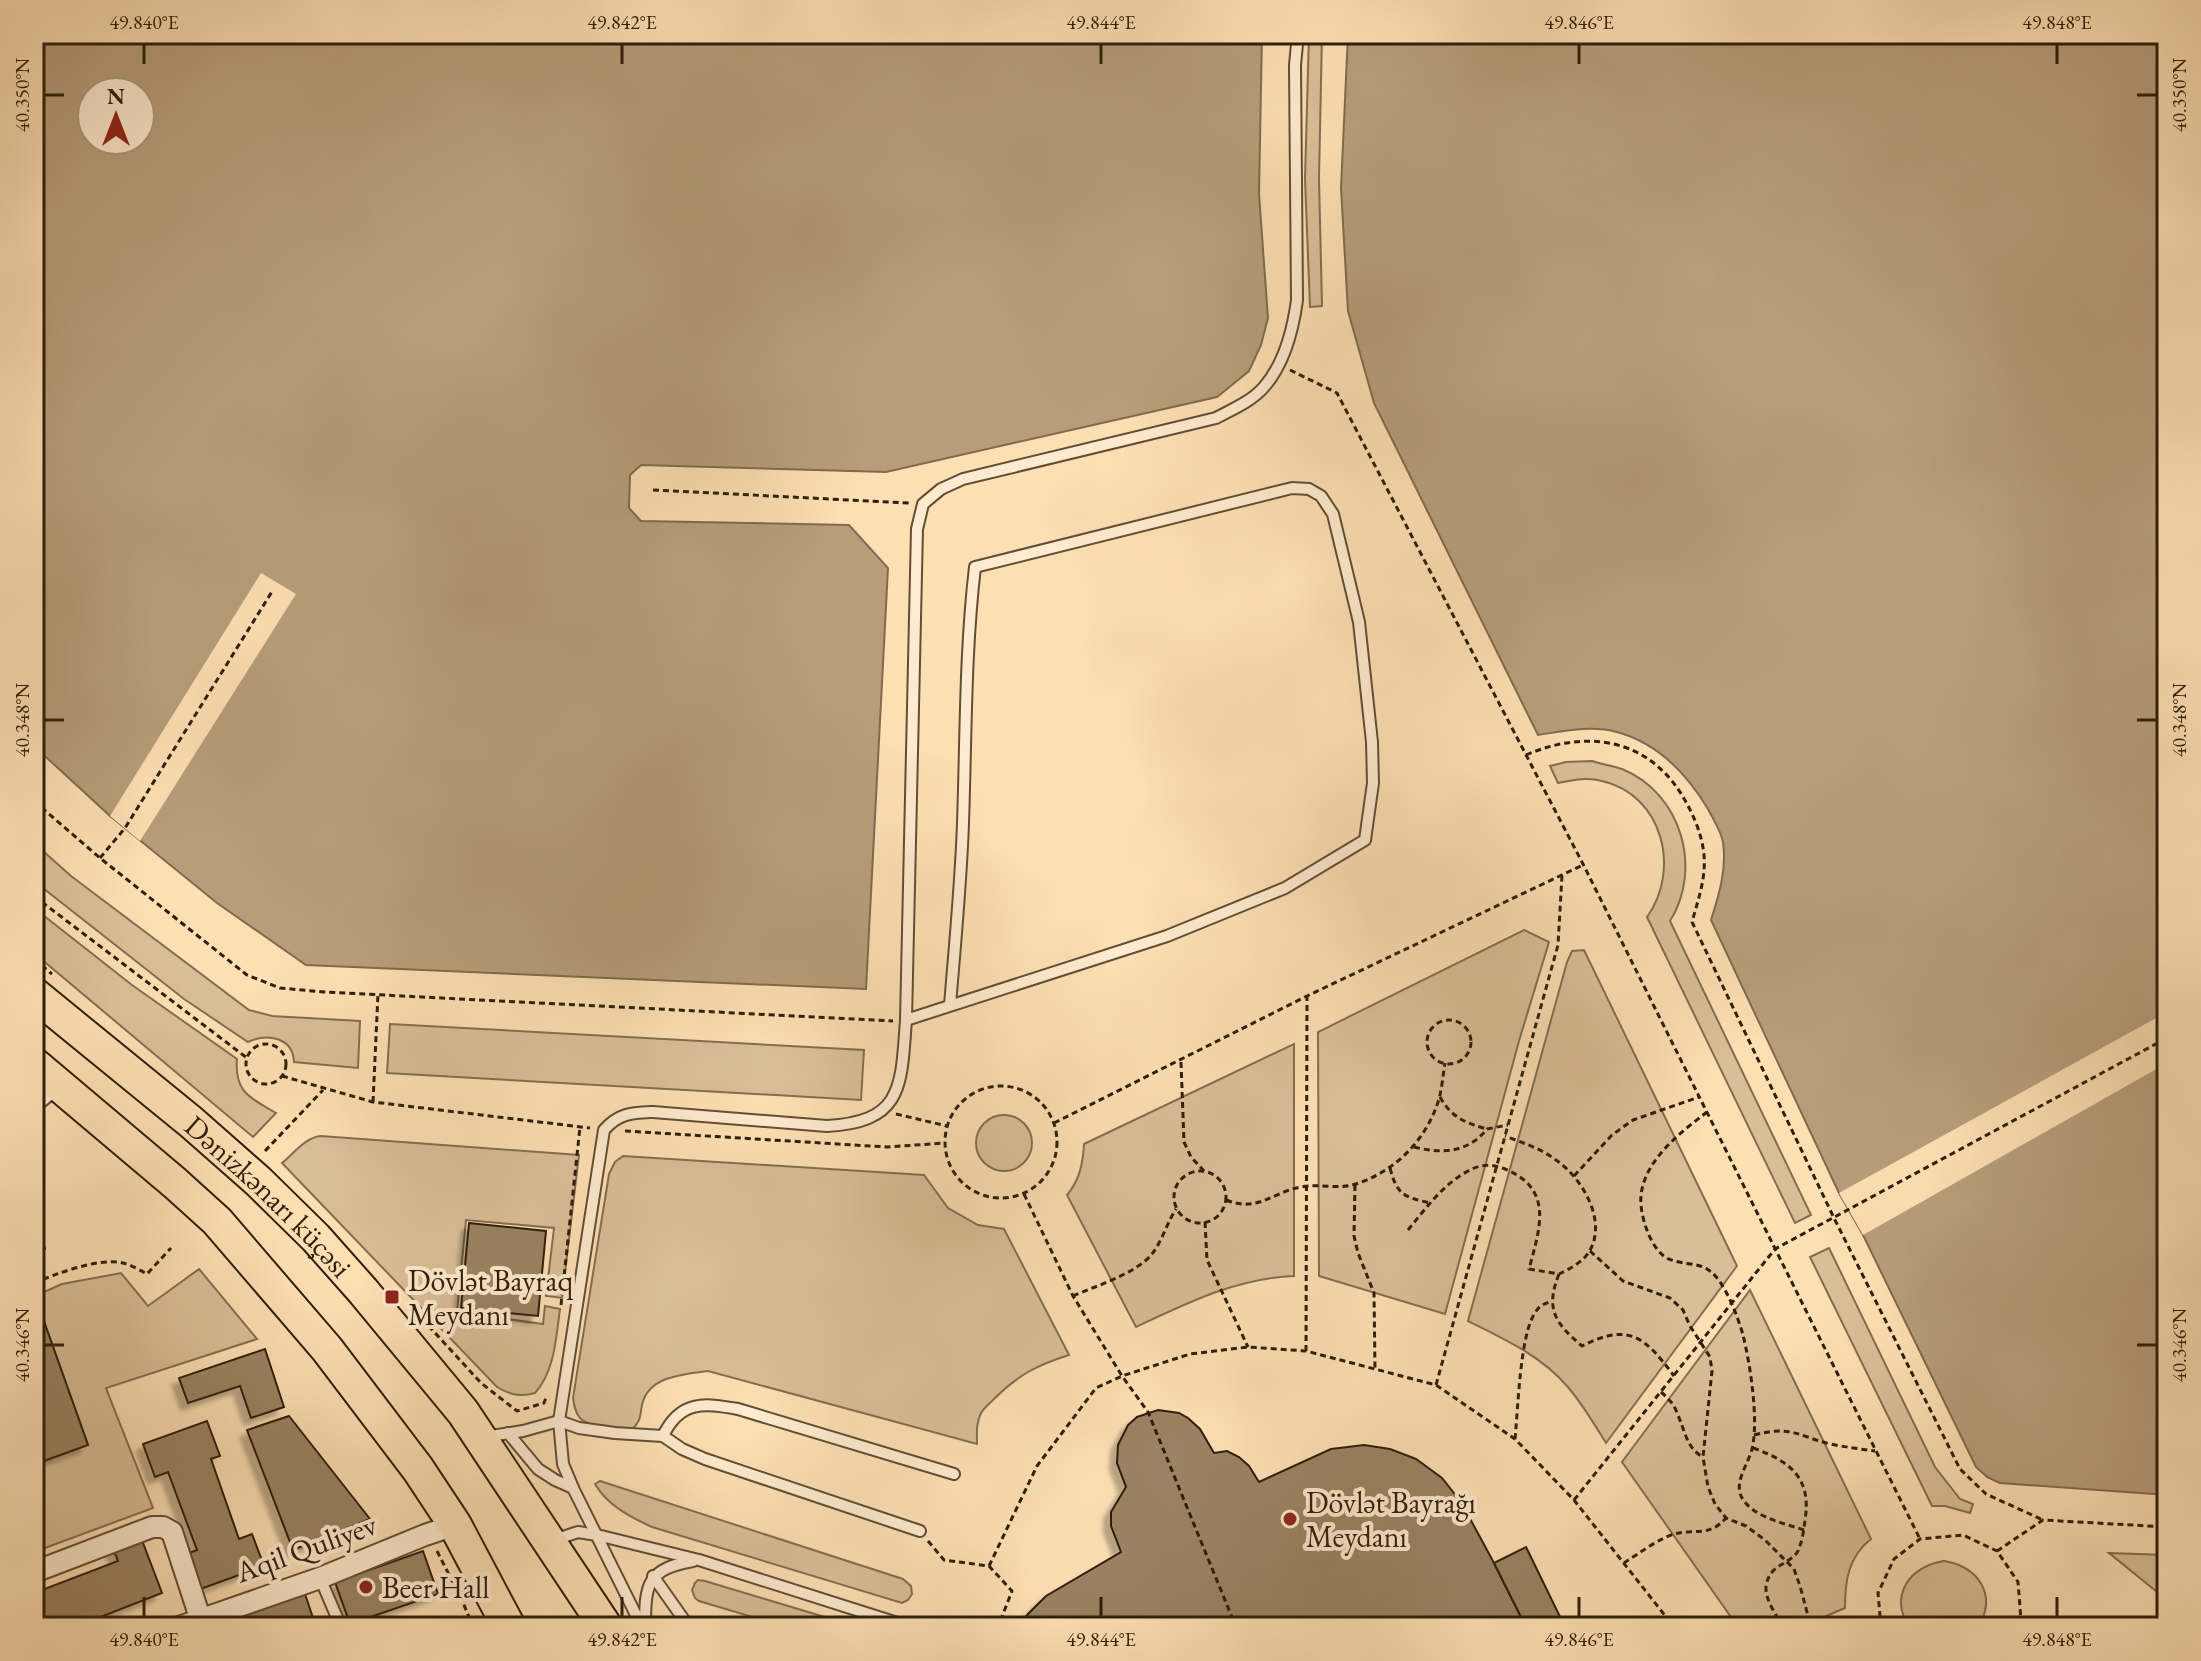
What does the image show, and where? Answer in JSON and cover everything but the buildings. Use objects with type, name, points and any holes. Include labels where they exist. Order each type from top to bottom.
[{"type":"highway","name":"Dənizkənarı küçəsi","points":[[46,986],[316,1238],[416,1354],[494,1435],[550,1541],[606,1627]]},
{"type":"highway","name":"Dənizkənarı küçəsi","points":[[34,1064],[217,1221],[327,1349],[418,1469],[440,1530],[509,1627]]},
{"type":"street","points":[[34,1572],[152,1527],[163,1527],[172,1532],[201,1623]]},
{"type":"street","name":"Aqil Quliyev","points":[[179,1627],[201,1623],[440,1530]]},
{"type":"lane","points":[[644,1627],[563,1464],[559,1421],[604,1130],[614,1119],[632,1113],[653,1112],[827,1126],[871,1118],[888,1106],[898,1087],[906,1020],[917,529],[923,504],[941,489],[963,479],[1216,418],[1246,402],[1264,387],[1279,364],[1293,329],[1297,300],[1295,65],[1298,34]]},
{"type":"lane","points":[[906,1020],[1167,936],[1285,888],[1365,840],[1373,783],[1372,742],[1359,622],[1333,514],[1321,496],[1309,489],[1292,488],[975,567],[965,706],[963,823],[950,1005]]},
{"type":"lane","points":[[34,1108],[61,1087]]},
{"type":"lane","points":[[663,1436],[669,1422],[693,1405],[708,1404],[738,1409],[954,1474]]},
{"type":"lane","points":[[494,1435],[559,1421],[579,1428],[663,1436],[705,1459],[920,1531]]},
{"type":"lane","points":[[494,1435],[538,1469],[573,1488]]},
{"type":"lane","points":[[550,1541],[578,1532],[597,1535],[699,1560],[910,1627]]},
{"type":"lane","points":[[644,1627],[645,1598],[653,1576],[667,1567],[699,1560]]},
{"type":"lane","points":[[653,1576],[689,1627]]},
{"type":"lane","points":[[320,1578],[341,1627]]},
{"type":"path","points":[[1279,364],[1337,393],[1583,864],[1920,1539]]},
{"type":"path","points":[[653,490],[923,504]]},
{"type":"path","points":[[100,858],[125,828],[273,590]]},
{"type":"path","points":[[1526,755],[1559,743],[1596,741],[1631,748],[1670,777],[1692,811],[1704,853],[1704,876],[1692,922],[1834,1218],[1960,1469],[1986,1494],[2043,1520],[2167,1527]]},
{"type":"path","points":[[34,801],[247,975],[280,988],[906,1020]]},
{"type":"path","points":[[1054,1123],[1307,996],[1583,864]]},
{"type":"path","points":[[1436,1385],[1558,945],[1562,875]]},
{"type":"path","points":[[34,896],[247,1058]]},
{"type":"path","points":[[34,959],[46,986]]},
{"type":"path","points":[[373,1102],[378,994]]},
{"type":"path","points":[[1306,1351],[1307,996]]},
{"type":"path","points":[[1454,1020],[1467,1028],[1472,1042],[1466,1057],[1445,1063],[1432,1055],[1427,1041],[1433,1027],[1439,1022],[1454,1020]]},
{"type":"path","points":[[1574,1500],[1775,1249],[2167,1038]]},
{"type":"path","points":[[255,1047],[275,1047],[284,1057],[282,1076],[271,1083],[259,1083],[249,1076],[247,1058],[255,1047]]},
{"type":"path","points":[[1181,1060],[1184,1142],[1191,1157],[1223,1185],[1226,1200],[1219,1215],[1205,1222],[1189,1220],[1177,1208],[1175,1194],[1181,1179],[1188,1174],[1204,1171]]},
{"type":"path","points":[[1226,1200],[1244,1205],[1254,1204],[1305,1186],[1331,1188],[1355,1185],[1390,1168],[1414,1147],[1427,1126],[1440,1097],[1445,1063]]},
{"type":"path","points":[[282,1076],[373,1102],[604,1130],[887,1147],[945,1143]]},
{"type":"path","points":[[1000,1086],[1018,1088],[1046,1108],[1054,1123],[1056,1157],[1038,1185],[1024,1194],[1008,1198],[978,1193],[964,1185],[947,1159],[947,1126],[955,1110],[967,1097],[983,1089],[1000,1086]]},
{"type":"path","points":[[265,1151],[325,1088]]},
{"type":"path","points":[[1440,1097],[1447,1109],[1469,1124],[1487,1129],[1508,1125]]},
{"type":"path","points":[[1573,1176],[1612,1135],[1633,1120],[1699,1097]]},
{"type":"path","points":[[888,1106],[895,1114],[947,1126]]},
{"type":"path","points":[[1707,1112],[1677,1135],[1646,1177],[1640,1197],[1647,1231],[1662,1256],[1712,1272],[1732,1304],[1743,1333],[1748,1359],[1754,1435],[1753,1448],[1739,1485],[1740,1494],[1745,1503],[1772,1520],[1804,1530]]},
{"type":"path","points":[[560,1314],[580,1127]]},
{"type":"path","points":[[1414,1147],[1447,1151],[1465,1147],[1479,1139],[1487,1129]]},
{"type":"path","points":[[1408,1230],[1449,1184],[1468,1170],[1481,1165],[1497,1166],[1519,1175],[1533,1187],[1538,1197],[1537,1237],[1529,1269],[1559,1274],[1581,1261],[1590,1251],[1594,1227],[1588,1197],[1559,1161],[1539,1148],[1505,1136]]},
{"type":"path","points":[[1390,1168],[1394,1185],[1402,1194],[1430,1203]]},
{"type":"path","points":[[1355,1185],[1354,1236],[1374,1293],[1375,1369]]},
{"type":"path","points":[[1024,1194],[1073,1296],[1148,1412],[1236,1627]]},
{"type":"path","points":[[1073,1296],[1142,1263],[1152,1254],[1177,1208]]},
{"type":"path","points":[[1205,1222],[1207,1260],[1248,1347]]},
{"type":"path","points":[[34,1283],[69,1269],[122,1262],[147,1274],[171,1248]]},
{"type":"path","points":[[1590,1251],[1623,1281],[1679,1303],[1710,1357],[1712,1371],[1703,1457],[1708,1487],[1715,1504],[1726,1518],[1746,1526],[1765,1540],[1794,1569],[1811,1627]]},
{"type":"path","points":[[1559,1274],[1551,1302],[1560,1324],[1582,1346],[1601,1336],[1618,1334],[1637,1338],[1657,1354],[1674,1376]]},
{"type":"path","points":[[1515,1439],[1528,1327],[1543,1304],[1551,1302]]},
{"type":"path","points":[[410,1306],[481,1383],[517,1411],[544,1403],[548,1390]]},
{"type":"path","points":[[989,1566],[1037,1466],[1096,1388],[1122,1376],[1190,1354],[1248,1347],[1306,1351],[1436,1385],[1515,1439],[1574,1500],[1674,1627]]},
{"type":"path","points":[[1661,1391],[1677,1412],[1693,1452],[1703,1457]]},
{"type":"path","points":[[1754,1435],[1781,1430],[1801,1433],[1829,1444],[1876,1451]]},
{"type":"path","points":[[1753,1448],[1791,1466],[1801,1479],[1806,1504],[1804,1530],[1798,1550],[1792,1558],[1776,1567],[1766,1587],[1783,1627]]},
{"type":"path","points":[[1624,1563],[1673,1534],[1709,1531],[1726,1518]]},
{"type":"path","points":[[1997,1551],[2043,1520]]},
{"type":"path","points":[[440,1530],[444,1562],[473,1627]]},
{"type":"path","points":[[920,1531],[944,1560],[989,1566],[1012,1591],[998,1627]]},
{"type":"path","points":[[1881,1627],[1878,1593],[1894,1559],[1920,1539],[1963,1535],[1997,1551],[2018,1582],[2021,1620],[2017,1627]]},
{"type":"path","points":[[2021,1620],[2036,1627]]},
{"type":"shaded area","points":[[34,34],[1262,34],[1259,194],[1268,318],[1261,345],[1249,371],[1217,397],[886,472],[641,465],[630,475],[629,508],[641,521],[849,525],[888,568],[866,989],[306,965],[217,903],[110,816],[34,746]]},
{"type":"shaded area","points":[[1309,34],[1322,34],[1319,179],[1322,306],[1310,307],[1305,179]]},
{"type":"shaded area","points":[[1348,34],[2167,34],[2167,1495],[2000,1483],[1976,1467],[1863,1235],[1839,1193],[1711,920],[1722,882],[1724,852],[1721,834],[1708,809],[1681,772],[1658,752],[1632,737],[1597,729],[1538,735],[1374,403],[1348,311],[1341,188]]},
{"type":"shaded area","points":[[1592,761],[1622,769],[1642,780],[1659,795],[1672,814],[1685,856],[1685,878],[1680,900],[1670,921],[1811,1215],[1795,1223],[1647,917],[1663,878],[1664,857],[1652,818],[1640,802],[1623,789],[1591,779],[1558,783],[1550,766]]},
{"type":"shaded area","points":[[34,843],[71,876],[249,1010],[272,1016],[360,1021],[358,1068],[294,1062],[293,1054],[284,1042],[263,1038],[248,1042],[184,999],[34,881]]},
{"type":"shaded area","points":[[34,908],[132,985],[237,1059],[241,1087],[276,1113],[253,1137],[34,953]]},
{"type":"shaded area","points":[[1524,930],[1549,942],[1445,1314],[1319,1276],[1318,1032]]},
{"type":"shaded area","points":[[1584,950],[1737,1266],[1606,1443],[1578,1399],[1557,1375],[1521,1349],[1468,1321],[1567,962],[1572,951]]},
{"type":"shaded area","points":[[390,1024],[864,1050],[861,1100],[387,1073]]},
{"type":"shaded area","points":[[1294,1044],[1294,1276],[1252,1281],[1232,1287],[1136,1327],[1067,1195],[1080,1171],[1084,1144]]},
{"type":"shaded area","points":[[1004,1115],[1024,1123],[1032,1143],[1024,1163],[1004,1171],[984,1163],[976,1143],[984,1123]]},
{"type":"shaded area","points":[[321,1136],[579,1155],[562,1298],[546,1296],[554,1228],[466,1220],[457,1312],[543,1324],[545,1306],[560,1309],[551,1364],[535,1393],[516,1394],[497,1387],[282,1163],[305,1142]]},
{"type":"shaded area","points":[[623,1156],[924,1175],[948,1208],[978,1225],[1004,1229],[1069,1355],[1028,1372],[989,1404],[978,1421],[977,1444],[708,1371],[668,1378],[651,1388],[642,1405],[639,1421],[632,1429],[604,1428],[585,1422],[578,1416],[573,1398],[609,1174],[615,1162]]},
{"type":"shaded area","points":[[1829,1248],[1935,1467],[1960,1499],[1973,1504],[1970,1513],[1932,1506],[1810,1257]]},
{"type":"shaded area","points":[[199,1269],[257,1339],[106,1388],[153,1508],[34,1552],[34,1434],[44,1461],[88,1445],[35,1296],[62,1284],[121,1273],[148,1306]]},
{"type":"shaded area","points":[[1750,1290],[1871,1539],[1857,1554],[1849,1570],[1845,1608],[1801,1627],[1738,1627],[1622,1462]]},
{"type":"shaded area","points":[[600,1481],[903,1579],[911,1586],[912,1594],[902,1603],[652,1527],[613,1504],[595,1484]]},
{"type":"shaded area","points":[[2109,1553],[2167,1555],[2167,1600]]},
{"type":"shaded area","points":[[1944,1561],[1966,1569],[1981,1584],[1986,1604],[1978,1627],[1909,1627],[1901,1604],[1906,1584],[1921,1569]]},
{"type":"shaded area","points":[[698,1580],[858,1627],[786,1627],[699,1601],[692,1590]]},
{"type":"pier","points":[[261,573],[296,594],[140,841],[110,816]]},
{"type":"pier","points":[[2167,1012],[2167,1063],[1863,1235],[1839,1193]]},
{"type":"place","name":"Dövlət Bayraq Meydanı","points":[[392,1297]]},
{"type":"place","name":"Dövlət Bayrağı Meydanı","points":[[1290,1519]]},
{"type":"place","name":"Beer Hall","points":[[366,1587]]}]
